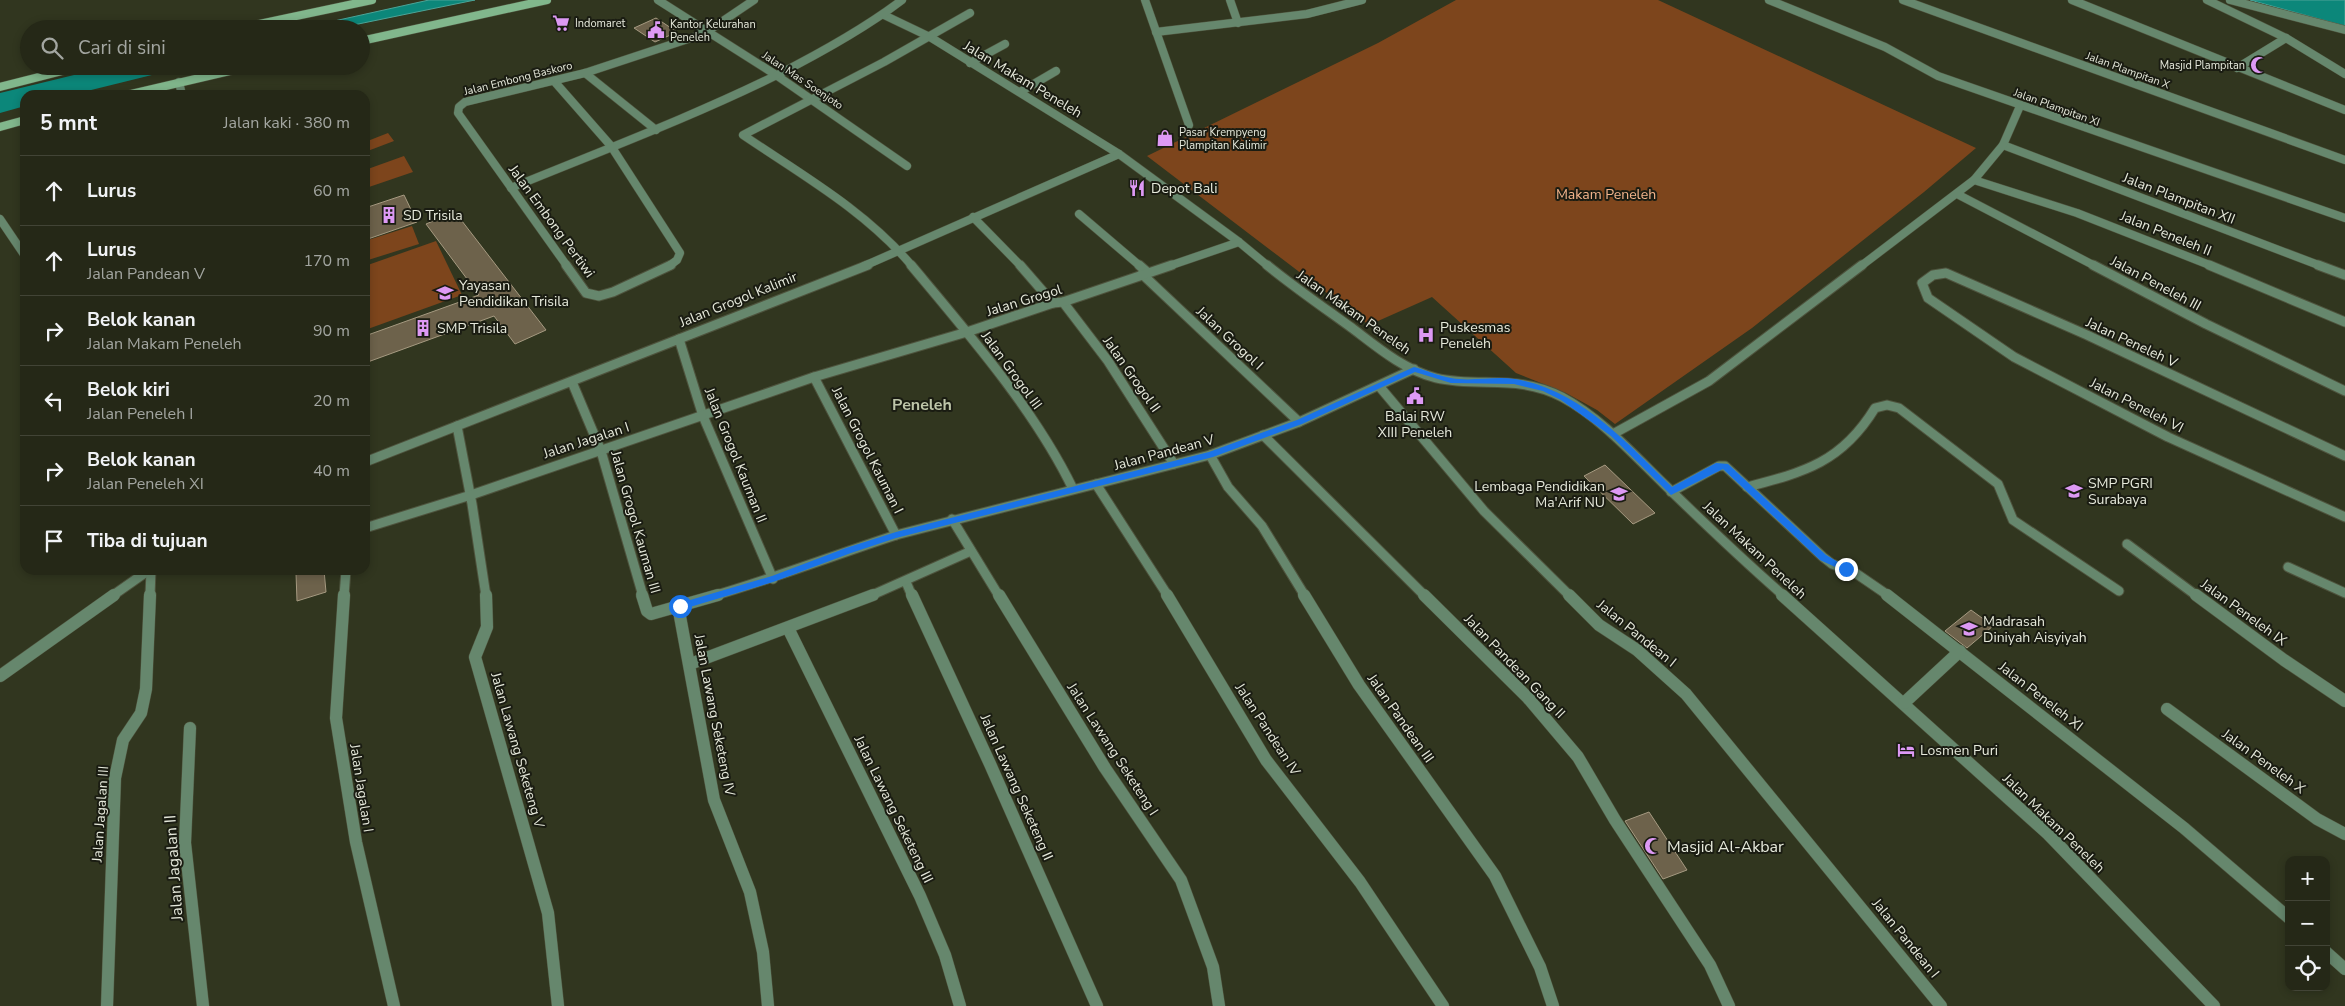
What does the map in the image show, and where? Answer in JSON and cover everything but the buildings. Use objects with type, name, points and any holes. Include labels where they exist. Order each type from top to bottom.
[{"type":"main road","points":[[278,20],[372,0]]},
{"type":"main road","points":[[370,39],[547,0]]},
{"type":"main road","points":[[0,87],[47,75]]},
{"type":"main road","points":[[147,90],[210,75]]},
{"type":"main road","points":[[0,127],[20,121]]},
{"type":"street","name":"Jalan Mas Soenjoto","points":[[658,0],[776,75],[907,166]]},
{"type":"street","name":"Jalan Embong Baskoro","points":[[459,107],[465,102],[585,73],[708,31],[754,0]]},
{"type":"street","points":[[512,188],[611,146],[656,130],[776,75],[840,42],[884,15],[902,0]]},
{"type":"street","points":[[1145,0],[1189,125]]},
{"type":"street","points":[[1230,0],[1238,23]]},
{"type":"street","points":[[1156,32],[1307,14],[1362,0]]},
{"type":"street","name":"Jalan Plampitan XI","points":[[1769,0],[1884,47],[1938,76],[2345,218]]},
{"type":"street","points":[[1790,7],[1796,0]]},
{"type":"street","name":"Jalan Plampitan X","points":[[1903,0],[2345,160]]},
{"type":"street","points":[[2072,0],[2236,68],[2345,110]]},
{"type":"street","points":[[2207,0],[2286,38],[2345,74]]},
{"type":"street","points":[[2230,0],[2345,30]]},
{"type":"street","points":[[811,101],[970,13]]},
{"type":"street","name":"Jalan Makam Peneleh","points":[[884,15],[930,36],[970,63],[1118,154],[1240,242],[1297,290],[1372,344],[1414,369],[1451,381],[1514,382],[1546,389],[1564,398],[1614,434],[1671,492],[2048,834],[2214,1006]]},
{"type":"street","points":[[2236,68],[2286,38]]},
{"type":"street","points":[[970,63],[1005,44]]},
{"type":"street","points":[[1020,92],[1056,72]]},
{"type":"street","points":[[585,73],[656,130]]},
{"type":"street","points":[[554,80],[611,146]]},
{"type":"street","points":[[179,82],[181,90]]},
{"type":"street","name":"Jalan Grogol III","points":[[811,101],[742,135],[841,201],[880,232],[900,252],[967,332],[1057,456],[1073,489]]},
{"type":"street","points":[[1614,434],[1709,381],[1957,194],[1974,180],[2004,145],[2020,106]]},
{"type":"street","name":"Jalan Embong Pertiwi","points":[[459,107],[458,113],[586,292],[599,296],[613,292],[678,260],[680,254],[611,146]]},
{"type":"street","name":"Jalan Plampitan XII","points":[[2004,145],[2345,275]]},
{"type":"street","name":"Jalan Grogol Kalimir","points":[[370,460],[900,252],[973,217],[1118,154]]},
{"type":"street","name":"Jalan Peneleh II","points":[[1974,180],[2077,213],[2188,256],[2345,322]]},
{"type":"street","name":"Jalan Peneleh III","points":[[1957,194],[2206,324],[2345,391]]},
{"type":"street","name":"Jalan Grogol I","points":[[1079,214],[1145,273],[1299,422]]},
{"type":"street","points":[[973,217],[1018,262],[1053,303]]},
{"type":"street","points":[[0,219],[20,249]]},
{"type":"street","name":"Jalan Grogol","points":[[814,377],[967,332],[1053,303],[1063,302],[1240,242]]},
{"type":"street","name":"Jalan Peneleh V","points":[[1928,298],[1922,283],[1928,276],[1946,273],[2345,456]]},
{"type":"street","name":"Jalan Peneleh VI","points":[[1928,298],[2014,357],[2168,437],[2345,517]]},
{"type":"street","name":"Jalan Grogol II","points":[[1063,302],[1108,361],[1174,464]]},
{"type":"street","name":"Jalan Grogol Kauman II","points":[[679,339],[703,416],[773,579]]},
{"type":"street","name":"Jalan Pandean V","points":[[773,579],[882,539],[952,519],[1210,455],[1299,422],[1414,369]]},
{"type":"street","name":"Jalan Jagalan I","points":[[370,527],[472,499],[601,451],[814,377]]},
{"type":"street","name":"Jalan Grogol Kauman I","points":[[814,377],[896,535]]},
{"type":"street","name":"Jalan Grogol Kauman III","points":[[572,382],[601,451],[647,611],[654,613],[680,606]]},
{"type":"street","name":"Jalan Pandean I","points":[[1378,386],[1484,511],[1599,625],[1637,650],[1686,694],[1941,1006]]},
{"type":"street","points":[[1747,487],[1792,475],[1815,466],[1838,453],[1858,436],[1876,408],[1887,405],[1899,408],[1998,484],[2002,488],[2007,511],[2014,520],[2119,591]]},
{"type":"street","name":"Jalan Lawang Seketeng V","points":[[457,426],[472,499],[486,596],[487,628],[475,657],[548,913],[558,1006]]},
{"type":"street","name":"Jalan Pandean Gang II","points":[[1263,436],[1528,698],[1578,757],[1615,820],[1710,965],[1729,1006]]},
{"type":"street","name":"Jalan Pandean III","points":[[1210,455],[1228,486],[1262,526],[1359,685],[1495,876],[1540,967],[1553,1006]]},
{"type":"street","name":"Jalan Peneleh XI","points":[[1671,492],[1719,466],[1725,466],[1823,558],[1832,564],[1854,572],[1897,602],[2184,828],[2285,915]]},
{"type":"street","name":"Jalan Pandean IV","points":[[1096,484],[1179,613],[1266,760],[1360,882],[1443,1006]]},
{"type":"street","name":"Jalan Lawang Seketeng I","points":[[952,519],[1105,768],[1181,880],[1213,967],[1219,1006]]},
{"type":"street","name":"Jalan Peneleh IX","points":[[2128,544],[2284,660],[2345,701]]},
{"type":"street","points":[[690,664],[789,630],[906,582],[970,551]]},
{"type":"street","points":[[2288,567],[2345,594]]},
{"type":"street","points":[[0,676],[143,575]]},
{"type":"street","name":"Jalan Jagalan III","points":[[107,1006],[115,778],[123,740],[141,713],[146,689],[150,575]]},
{"type":"street","name":"Jalan Jagalan I","points":[[346,575],[336,718],[356,842],[394,1006]]},
{"type":"street","points":[[680,606],[773,579]]},
{"type":"street","name":"Jalan Lawang Seketeng II","points":[[906,582],[990,764],[1097,1006]]},
{"type":"street","name":"Jalan Lawang Seketeng IV","points":[[680,606],[679,611],[714,800],[750,892],[763,952],[768,1006]]},
{"type":"street","name":"Jalan Lawang Seketeng III","points":[[789,630],[920,896],[945,955],[960,1006]]},
{"type":"street","points":[[1904,704],[1960,651]]},
{"type":"street","name":"Jalan Peneleh X","points":[[2167,709],[2317,819],[2345,834]]},
{"type":"street","name":"Jalan Jagalan II","points":[[190,728],[185,843],[203,1006]]},
{"type":"street","points":[[2330,955],[2345,968]]},
{"type":"green space","name":"Makam Peneleh","points":[[1456,0],[1658,0],[1976,148],[1924,192],[1752,328],[1615,424],[1597,410],[1566,393],[1516,373],[1432,297],[1369,325],[1147,156],[1378,43]]},
{"type":"green space","points":[[388,133],[394,141],[370,150],[370,140]]},
{"type":"green space","points":[[404,156],[413,172],[370,187],[370,168]]},
{"type":"green space","points":[[412,226],[419,244],[370,259],[370,239]]},
{"type":"green space","points":[[436,241],[462,295],[370,328],[370,264]]},
{"type":"water","points":[[429,0],[475,0],[370,22],[370,20],[339,20]]},
{"type":"water","points":[[2250,0],[2345,0],[2345,26]]},
{"type":"waterway","points":[[53,90],[113,75]]},
{"type":"waterway","points":[[0,103],[20,98]]},
{"type":"place","name":"Indomaret","points":[[561,23]]},
{"type":"place","name":"Kantor Kelurahan Peneleh","points":[[656,30]]},
{"type":"place","name":"Masjid Plampitan","points":[[2259,65]]},
{"type":"place","name":"Pasar Krempyeng Plampitan Kalimir","points":[[1165,138]]},
{"type":"place","name":"Depot Bali","points":[[1137,188]]},
{"type":"place","name":"SD Trisila","points":[[389,215]]},
{"type":"place","name":"Yayasan Pendidikan Trisila","points":[[445,293]]},
{"type":"place","name":"SMP Trisila","points":[[423,328]]},
{"type":"place","name":"Puskesmas Peneleh","points":[[1426,335]]},
{"type":"place","name":"Balai RW XIII Peneleh","points":[[1415,396]]},
{"type":"place","name":"SMP PGRI Surabaya","points":[[2074,491]]},
{"type":"place","name":"Lembaga Pendidikan Ma'Arif NU","points":[[1619,494]]},
{"type":"place","name":"Madrasah Diniyah Aisyiyah","points":[[1969,629]]},
{"type":"place","name":"Losmen Puri","points":[[1906,750]]},
{"type":"place","name":"Masjid Al-Akbar","points":[[1653,846]]},
{"type":"district","name":"Peneleh","points":[[922,404]]},
{"type":"route","points":[[680,606],[773,579],[849,550],[952,519],[1210,455],[1299,422],[1414,369],[1433,377],[1451,381],[1514,382],[1546,389],[1564,398],[1614,434],[1671,492],[1721,465],[1725,466],[1823,558],[1832,564],[1846,569]]}]
